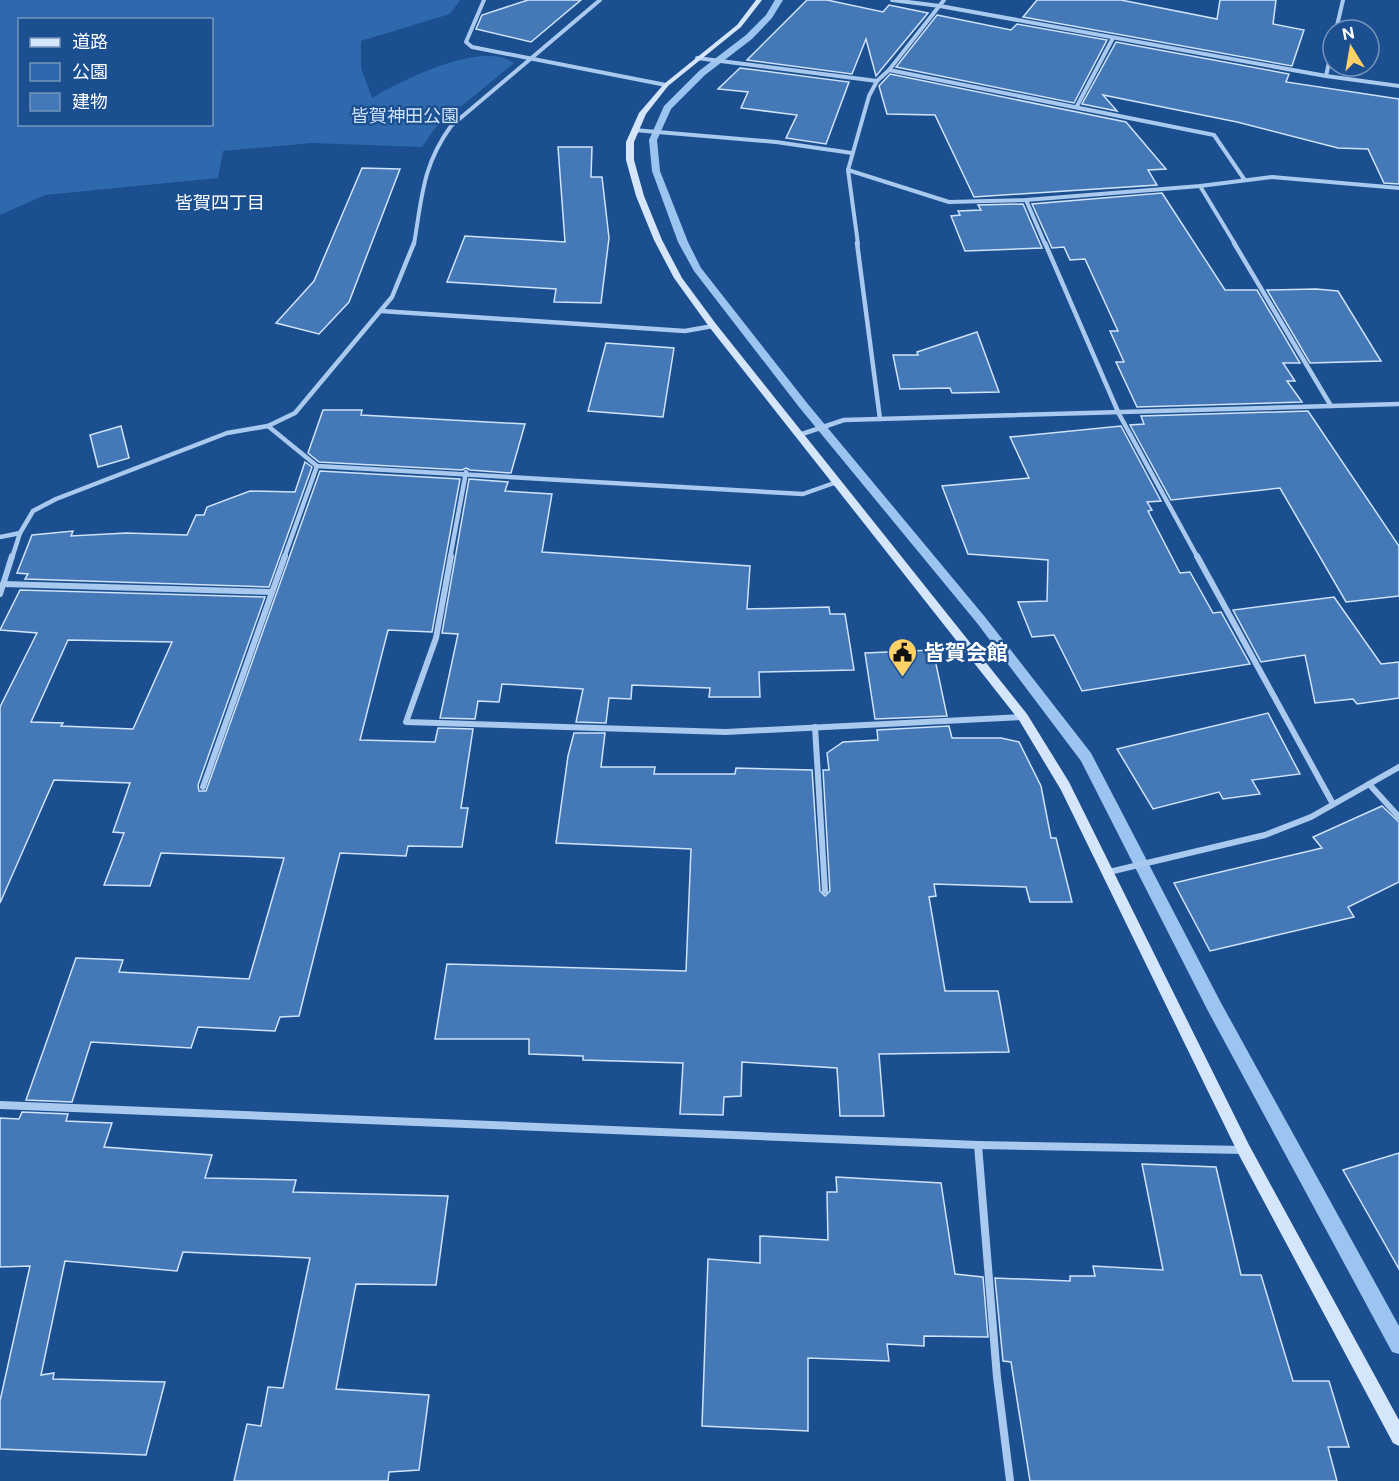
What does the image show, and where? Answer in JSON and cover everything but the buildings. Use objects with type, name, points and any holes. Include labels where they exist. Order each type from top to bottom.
[{"type":"street","points":[[484,0],[466,42],[472,46],[666,85]]},
{"type":"street","points":[[0,594],[24,519],[38,507],[227,433],[268,426],[295,413],[392,297],[414,245],[426,171],[435,148],[450,126],[600,0]]},
{"type":"street","points":[[759,0],[739,26],[666,85],[643,114],[634,130],[630,160],[640,196],[658,240],[678,278],[713,326],[1023,717],[1065,786],[1244,1150],[1399,1437]]},
{"type":"street","points":[[892,0],[940,6],[1321,75]]},
{"type":"street","points":[[880,419],[848,170],[869,96],[877,81],[889,70],[944,0]]},
{"type":"street","points":[[1339,18],[1343,0]]},
{"type":"street","points":[[1077,106],[1113,38]]},
{"type":"street","points":[[697,58],[877,81]]},
{"type":"street","points":[[889,70],[1214,135],[1244,179]]},
{"type":"street","points":[[1341,78],[1399,86]]},
{"type":"street","points":[[634,130],[776,142],[852,153]]},
{"type":"street","points":[[848,170],[949,202],[1026,200],[1200,186],[1272,177],[1399,188]]},
{"type":"street","points":[[1200,186],[1331,406]]},
{"type":"street","points":[[1026,200],[1119,414],[1333,804]]},
{"type":"street","points":[[381,311],[685,331],[713,326]]},
{"type":"street","points":[[799,435],[844,420],[1119,414],[1399,404]]},
{"type":"street","points":[[268,426],[317,466],[466,472],[803,494],[837,482]]},
{"type":"street","points":[[203,787],[317,466]]},
{"type":"street","points":[[466,472],[436,638],[406,722],[726,732],[1023,717]]},
{"type":"street","points":[[0,537],[20,533]]},
{"type":"street","points":[[3,584],[272,592]]},
{"type":"street","points":[[814,727],[825,891]]},
{"type":"street","points":[[1109,872],[1265,835],[1311,817],[1399,767]]},
{"type":"street","points":[[1369,784],[1399,817]]},
{"type":"street","points":[[0,1105],[978,1145],[1244,1150]]},
{"type":"street","points":[[978,1145],[997,1377],[1010,1481]]},
{"type":"green space","name":"皆賀神田公園","points":[[0,0],[460,0],[450,14],[361,41],[361,68],[372,98],[422,73],[463,59],[483,56],[500,57],[514,63],[435,128],[422,147],[312,143],[223,151],[218,178],[45,195],[0,215]]},
{"type":"waterway","points":[[779,0],[769,16],[749,37],[702,73],[667,108],[653,140],[656,171],[683,242],[697,269],[803,405],[981,620],[1086,757],[1214,1006],[1399,1345]]},
{"type":"place","name":"皆賀会館","points":[[903,678]]},
{"type":"district","name":"皆賀四丁目","points":[[220,202]]}]
